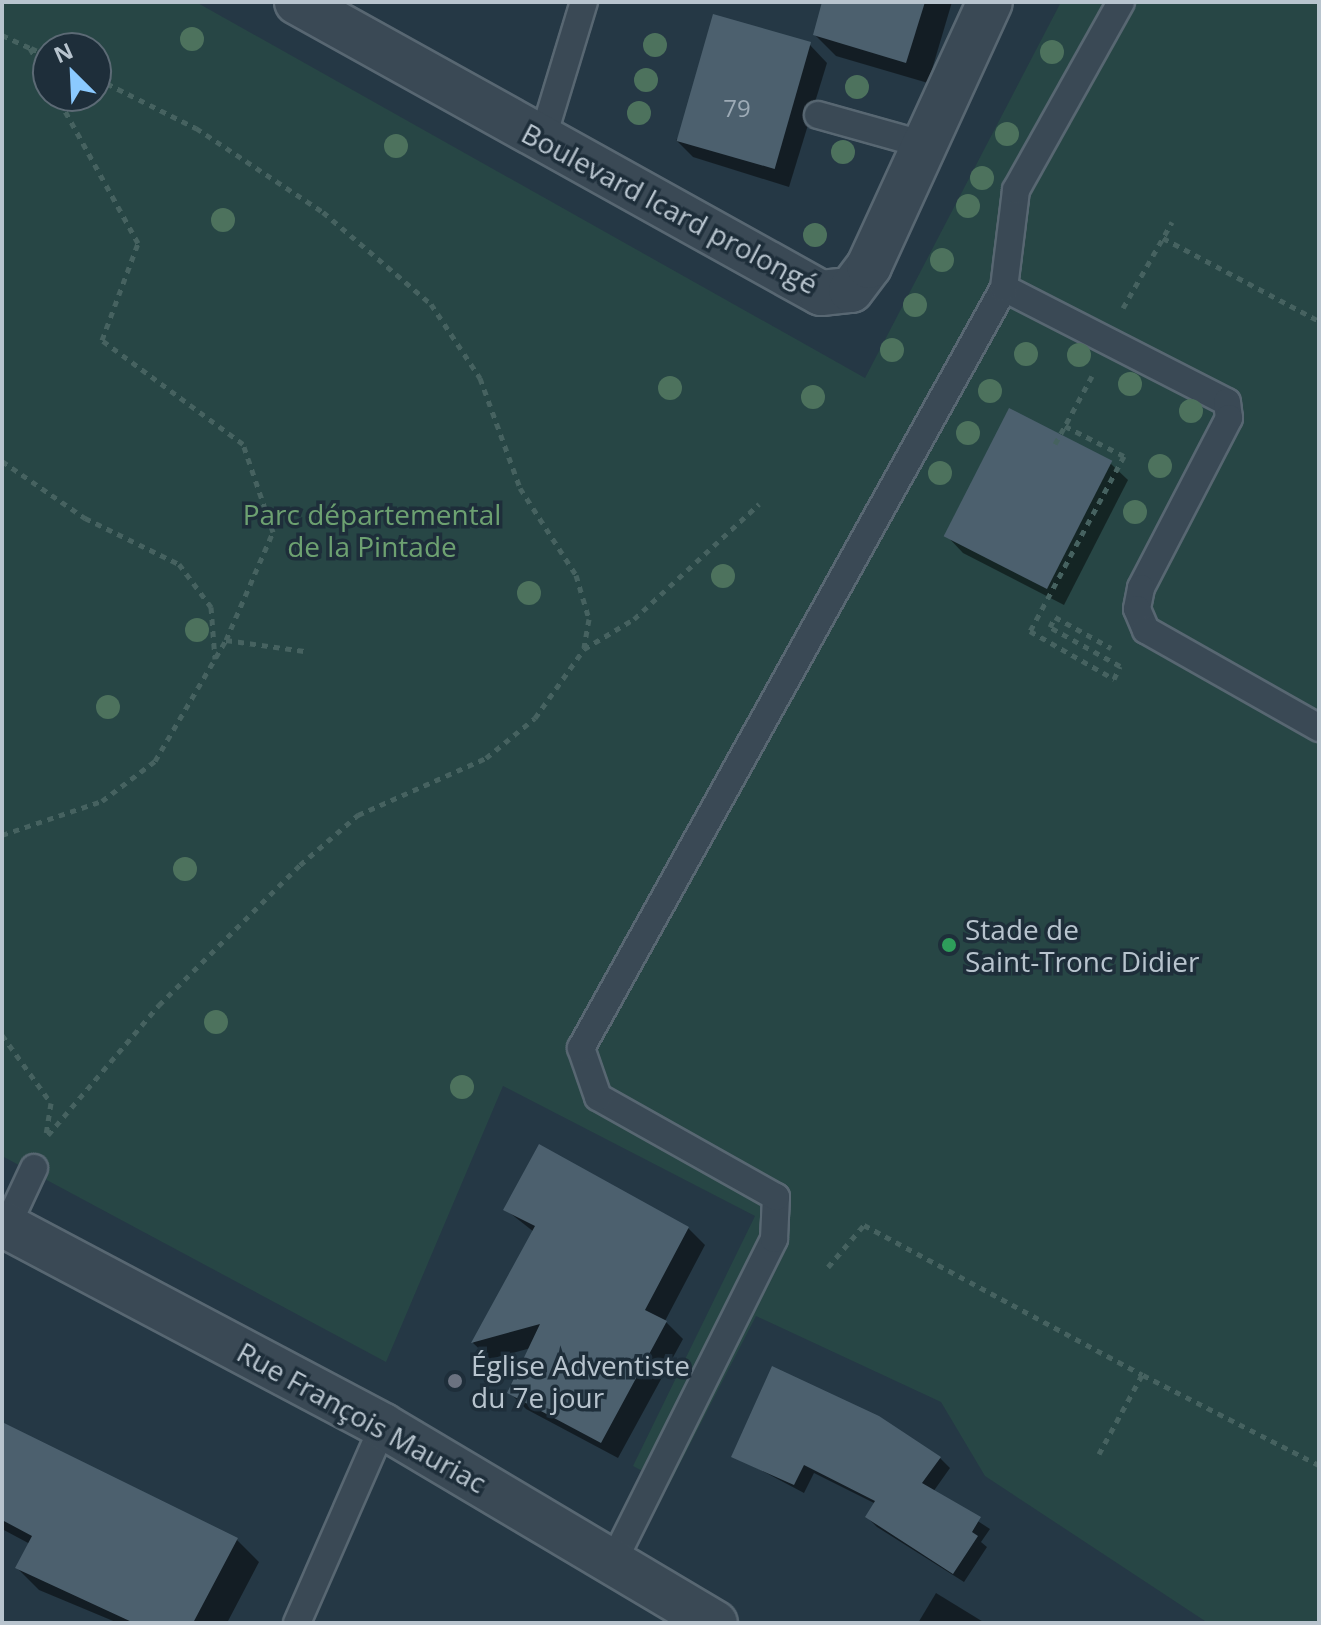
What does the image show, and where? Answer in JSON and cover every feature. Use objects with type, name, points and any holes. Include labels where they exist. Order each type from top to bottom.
[{"type":"street","name":"Boulevard Icard prolongé","points":[[297,2],[821,293],[851,290],[869,266],[929,146],[990,2]]},
{"type":"street","name":"Rue François Mauriac","points":[[5,1225],[383,1426],[614,1560],[715,1623]]},
{"type":"lane","points":[[542,140],[584,2]]},
{"type":"lane","points":[[614,1560],[774,1239],[776,1197],[598,1097],[581,1048],[1004,288],[1016,190],[1121,2]]},
{"type":"lane","points":[[818,115],[929,146]]},
{"type":"lane","points":[[1004,288],[1114,330],[1220,392],[1229,418],[1141,588],[1137,609],[1146,630],[1319,728]]},
{"type":"lane","points":[[5,1225],[34,1168]]},
{"type":"lane","points":[[297,1623],[383,1426]]},
{"type":"path","points":[[2,35],[32,52]]},
{"type":"path","points":[[112,86],[196,128],[323,212],[431,304],[480,378],[520,488],[576,575],[589,619],[584,649]]},
{"type":"path","points":[[2,835],[102,801],[155,761],[226,640],[273,532],[243,444],[102,340],[138,243],[66,112]]},
{"type":"path","points":[[1055,444],[1172,222]]},
{"type":"path","points":[[1163,238],[1319,321]]},
{"type":"path","points":[[1065,426],[1124,456],[1030,631],[1114,679],[1120,666],[1050,627],[1055,617],[1130,658],[1146,630]]},
{"type":"path","points":[[2,461],[85,518],[179,564],[211,607],[215,660]]},
{"type":"path","points":[[2,1035],[51,1103],[45,1139],[159,1005],[300,865],[358,815],[486,758],[535,718],[584,649],[634,619],[759,504]]},
{"type":"path","points":[[226,640],[304,651]]},
{"type":"path","points":[[828,1267],[864,1225],[1142,1375],[1319,1465]]},
{"type":"path","points":[[1099,1454],[1142,1375]]},
{"type":"green space","name":"Parc départemental de la Pintade","points":[[2,2],[196,2],[865,378],[1061,2],[1319,2],[1319,1623],[1208,1623],[985,1476],[941,1402],[756,1316],[669,1485],[633,1466],[755,1216],[503,1086],[386,1362],[2,1156]]},
{"type":"building","points":[[822,2],[925,2],[906,63],[813,35]]},
{"type":"building","points":[[713,14],[811,42],[775,169],[677,141]]},
{"type":"building","points":[[1009,408],[1112,461],[1047,589],[944,536]]},
{"type":"building","points":[[539,1144],[689,1227],[645,1310],[667,1321],[601,1443],[507,1393],[540,1324],[471,1343],[535,1226],[503,1210]]},
{"type":"building","points":[[772,1366],[879,1416],[941,1457],[922,1483],[981,1517],[972,1532],[978,1536],[953,1574],[865,1517],[875,1501],[804,1465],[794,1485],[731,1457]]},
{"type":"building","points":[[2,1422],[238,1538],[193,1623],[134,1623],[15,1568],[32,1536],[2,1520]]},
{"type":"place","name":"Stade de Saint-Tronc Didier","points":[[949,945]]},
{"type":"place","name":"Église Adventiste du 7e jour","points":[[455,1381]]}]
